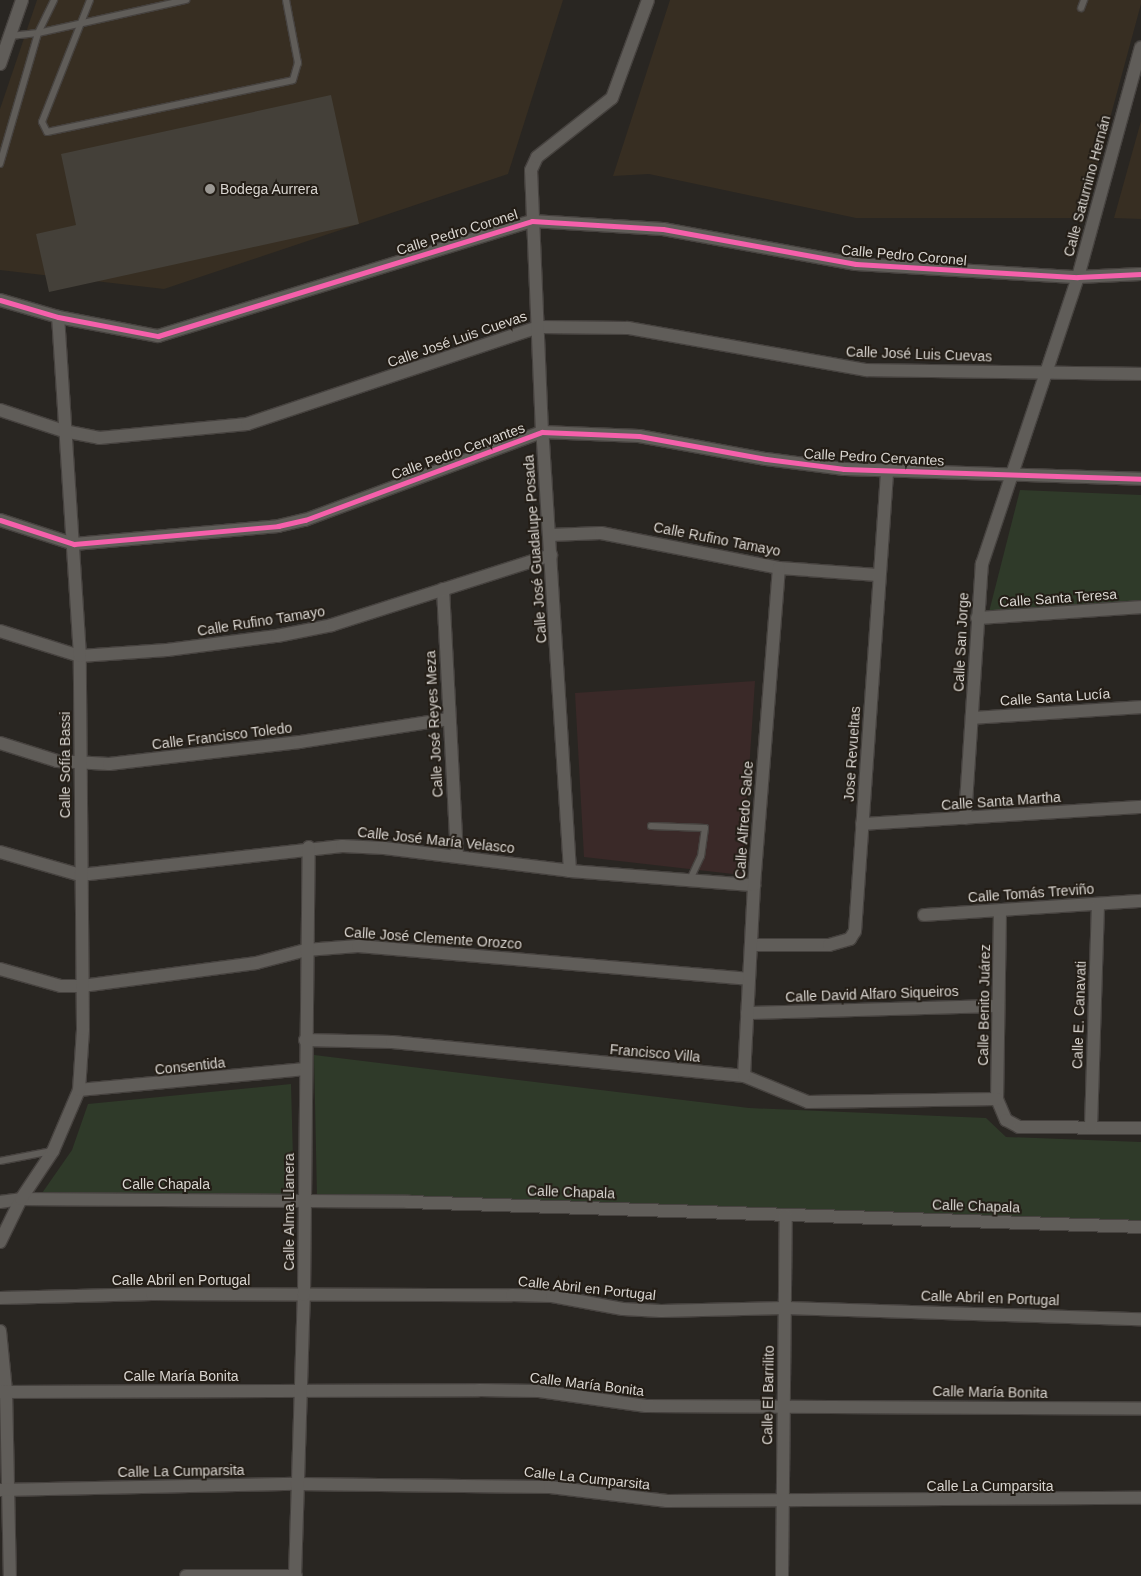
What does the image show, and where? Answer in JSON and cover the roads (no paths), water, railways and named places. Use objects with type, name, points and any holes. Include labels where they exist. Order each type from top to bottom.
[{"type":"street","points":[[0,64],[22,0]]},
{"type":"street","name":"Calle José Guadalupe Posada","points":[[570,871],[542,432],[531,170],[535,161],[612,98],[648,0]]},
{"type":"street","name":"Calle Saturnino Hernán","points":[[1012,474],[1078,277],[1141,47]]},
{"type":"street","name":"Calle Pedro Coronel","points":[[0,300],[58,318],[136,334],[167,334],[532,221],[663,229],[856,264],[1078,277],[1141,274]]},
{"type":"street","name":"Calle Sofía Bassi","points":[[0,1242],[21,1199],[53,1150],[79,1090],[83,1029],[80,875],[80,656],[58,318]]},
{"type":"street","name":"Calle José Luis Cuevas","points":[[0,410],[64,431],[99,438],[247,424],[539,326],[628,328],[857,369],[1141,374]]},
{"type":"street","name":"Calle Pedro Cervantes","points":[[0,520],[74,544],[289,524],[542,432],[639,436],[807,465],[887,470],[1141,479]]},
{"type":"street","name":"Jose Revueltas","points":[[751,945],[829,945],[850,939],[857,920],[878,574],[887,470]]},
{"type":"street","name":"Calle San Jorge","points":[[965,818],[982,564],[1012,474]]},
{"type":"street","name":"Calle Rufino Tamayo","points":[[550,535],[601,534],[631,538],[779,568],[878,574]]},
{"type":"street","name":"Calle Rufino Tamayo","points":[[0,631],[80,656],[167,650],[305,631],[550,555]]},
{"type":"street","name":"Calle Alfredo Salce","points":[[744,1076],[754,884],[779,568]]},
{"type":"street","name":"Calle José Reyes Meza","points":[[443,589],[448,719],[457,857]]},
{"type":"street","name":"Calle Santa Teresa","points":[[977,618],[1141,607]]},
{"type":"street","name":"Calle Santa Lucía","points":[[972,718],[1141,707]]},
{"type":"street","name":"Calle Francisco Toledo","points":[[0,743],[80,764],[109,764],[254,747],[448,719]]},
{"type":"street","name":"Calle Santa Martha","points":[[862,824],[1141,807]]},
{"type":"street","name":"Calle José María Velasco","points":[[0,852],[80,875],[309,847],[384,848],[570,871],[690,881],[754,884]]},
{"type":"street","name":"Calle Alma Llanera","points":[[295,1576],[296,1484],[304,1295],[303,1200],[309,847]]},
{"type":"street","name":"Calle Tomás Treviño","points":[[924,915],[1141,901]]},
{"type":"street","name":"Calle E. Canavati","points":[[1091,1127],[1098,904]]},
{"type":"street","name":"Calle Benito Juárez","points":[[997,1099],[1000,911]]},
{"type":"street","name":"Calle José Clemente Orozco","points":[[0,969],[61,986],[82,986],[256,963],[306,950],[358,946],[748,979]]},
{"type":"street","name":"Calle David Alfaro Siqueiros","points":[[747,1013],[998,1006]]},
{"type":"street","name":"Francisco Villa","points":[[305,1040],[392,1042],[744,1076],[808,1102],[997,1099]]},
{"type":"street","name":"Consentida","points":[[79,1090],[305,1069]]},
{"type":"street","points":[[997,1099],[1006,1120],[1019,1126],[1141,1128]]},
{"type":"street","name":"Calle Chapala","points":[[0,1202],[21,1199],[303,1200],[1141,1227]]},
{"type":"street","name":"Calle El Barrilito","points":[[782,1576],[782,1405],[786,1215]]},
{"type":"street","name":"Calle Abril en Portugal","points":[[0,1298],[152,1294],[552,1296],[623,1308],[661,1311],[784,1308],[1141,1319]]},
{"type":"street","points":[[0,1331],[10,1576]]},
{"type":"street","name":"Calle María Bonita","points":[[3,1392],[519,1391],[577,1395],[646,1406],[782,1405],[1141,1409]]},
{"type":"street","name":"Calle La Cumparsita","points":[[5,1489],[296,1484],[550,1487],[667,1501],[1141,1498]]},
{"type":"street","points":[[186,1576],[295,1576]]},
{"type":"lane","points":[[0,164],[38,33],[54,0]]},
{"type":"lane","points":[[90,0],[42,122],[47,132],[293,80],[298,63],[286,0]]},
{"type":"lane","points":[[10,36],[38,33],[186,0]]},
{"type":"lane","points":[[1081,8],[1084,0]]},
{"type":"lane","points":[[651,826],[705,828],[701,856],[690,881]]},
{"type":"lane","points":[[0,1161],[53,1150]]},
{"type":"place","name":"Bodega Aurrera","points":[[210,189]]}]
